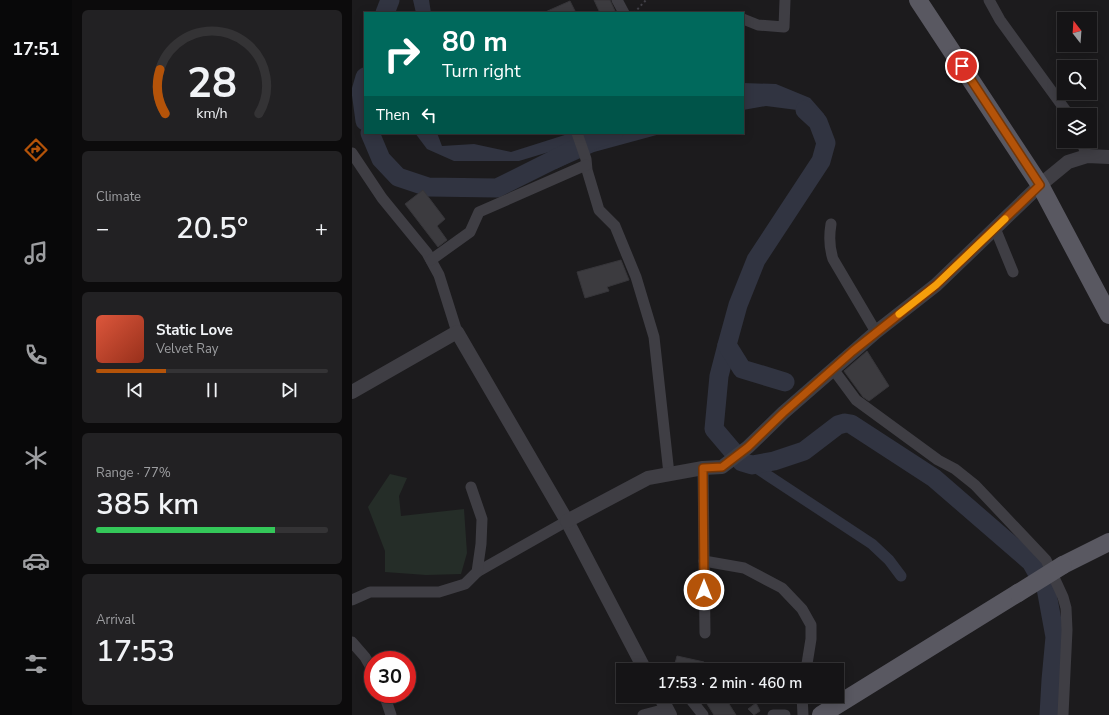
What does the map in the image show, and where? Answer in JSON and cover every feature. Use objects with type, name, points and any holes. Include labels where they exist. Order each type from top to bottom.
[{"type":"main road","points":[[918,0],[1040,185],[1109,315]]},
{"type":"main road","points":[[821,715],[1063,565],[1109,542]]},
{"type":"street","points":[[617,0],[623,12]]},
{"type":"street","points":[[744,19],[758,25],[784,27],[784,0]]},
{"type":"street","points":[[989,0],[1000,20],[1064,108]]},
{"type":"street","points":[[577,134],[599,210],[615,226],[636,277],[654,337],[668,474]]},
{"type":"street","points":[[1084,148],[1087,156]]},
{"type":"street","points":[[352,153],[382,198],[427,253],[431,260],[439,276],[457,332],[567,521],[641,663]]},
{"type":"street","points":[[352,600],[370,592],[439,592],[465,584],[477,572],[567,521],[648,478],[703,468],[722,467],[748,447],[813,386],[876,332],[936,285],[1040,185],[1068,162],[1087,156],[1109,157]]},
{"type":"street","points":[[431,260],[470,232],[479,212],[586,162]]},
{"type":"street","points":[[831,224],[829,234],[830,248],[833,259],[876,332]]},
{"type":"street","points":[[995,228],[1013,272]]},
{"type":"street","points":[[352,392],[457,332]]},
{"type":"street","points":[[833,369],[856,400],[938,460],[955,469],[974,485],[1046,560],[1063,597],[1066,608],[1066,661],[1063,715]]},
{"type":"street","points":[[703,468],[705,633]]},
{"type":"street","points":[[471,487],[482,519],[481,544],[477,572]]},
{"type":"street","points":[[704,561],[744,568],[782,588],[802,609],[811,625],[811,638],[807,663]]},
{"type":"street","points":[[352,642],[364,657]]},
{"type":"street","points":[[387,703],[391,715]]},
{"type":"street","points":[[643,715],[668,712],[664,703]]},
{"type":"street","points":[[694,703],[703,715]]},
{"type":"street","points":[[802,703],[803,715]]},
{"type":"street","points":[[773,715],[785,715]]},
{"type":"path","points":[[635,12],[646,0]]},
{"type":"shaded area","points":[[390,474],[407,478],[399,496],[401,516],[464,509],[467,553],[461,574],[426,575],[385,572],[385,551],[368,507]]},
{"type":"water","points":[[413,0],[429,0],[431,12],[416,12]]},
{"type":"water","points":[[744,83],[776,84],[810,98],[824,114],[828,130],[813,129],[797,110],[766,106],[744,110]]},
{"type":"water","points":[[416,134],[437,134],[442,146],[474,144],[511,152],[568,134],[660,134],[594,152],[556,169],[552,151],[519,161],[454,161],[427,149]]},
{"type":"building","points":[[594,0],[610,0],[616,12],[600,12]]},
{"type":"building","points":[[570,1],[576,12],[545,12]]},
{"type":"building","points":[[423,190],[445,219],[437,226],[447,240],[438,247],[405,204]]},
{"type":"building","points":[[621,260],[629,280],[607,287],[609,291],[585,298],[577,272]]},
{"type":"building","points":[[867,351],[889,386],[869,401],[863,397],[844,371]]},
{"type":"building","points":[[677,656],[704,662],[704,663],[675,663]]},
{"type":"building","points":[[706,703],[728,703],[736,715],[714,715]]},
{"type":"building","points":[[756,703],[760,711],[754,715],[748,709]]},
{"type":"waterway","points":[[385,12],[390,0]]},
{"type":"waterway","points":[[364,80],[361,91],[364,114]]},
{"type":"waterway","points":[[785,382],[742,369],[727,345],[738,305],[756,260],[821,161],[826,143],[818,122],[805,110]]},
{"type":"waterway","points":[[370,134],[381,159],[398,177],[428,187],[497,188],[595,139],[611,134]]},
{"type":"waterway","points":[[727,345],[719,376],[714,429],[742,462],[752,465],[774,461],[804,451],[838,425],[845,423],[851,424],[934,478],[1031,562],[1046,588],[1055,637],[1049,715]]},
{"type":"waterway","points":[[752,465],[872,544],[889,560],[901,576]]},
{"type":"slow traffic","points":[[899,314],[936,285],[1005,219]]},
{"type":"route","points":[[704,590],[703,468],[722,467],[748,447],[783,413],[853,351],[936,285],[1040,185],[962,66]]}]
